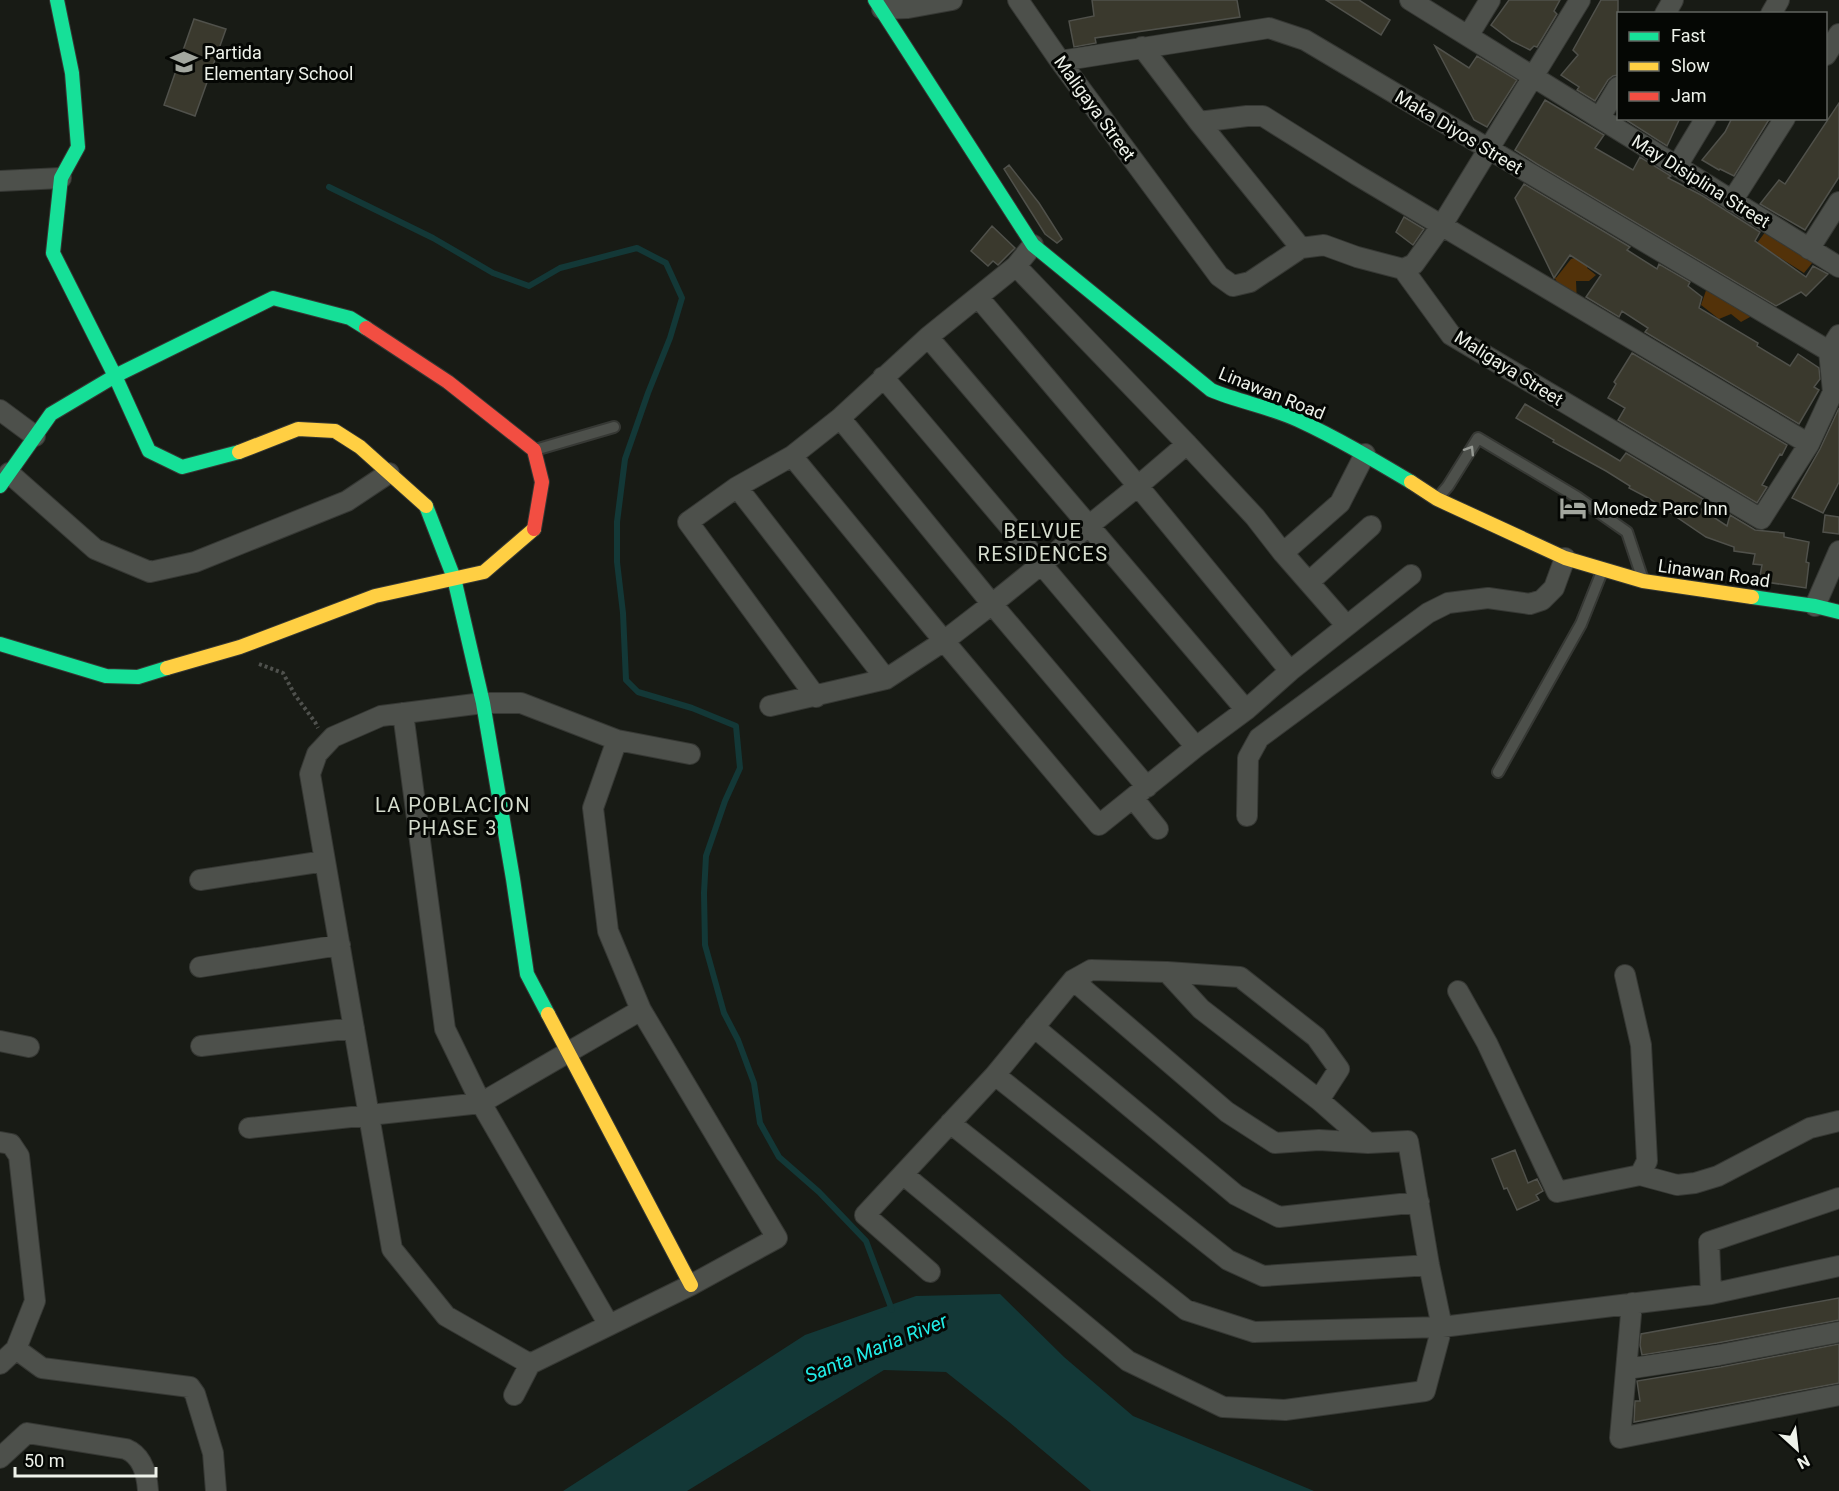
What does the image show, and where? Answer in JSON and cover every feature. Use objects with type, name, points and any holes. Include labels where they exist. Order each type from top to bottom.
[{"type":"street","points":[[57,0],[72,73],[78,147],[61,178],[53,254],[116,376],[149,451],[182,467],[236,453],[298,429],[335,431],[360,447],[425,504],[454,578],[483,703],[527,974],[566,1052],[691,1285]]},
{"type":"street","points":[[878,4],[908,8],[952,0]]},
{"type":"street","name":"Maligaya Street","points":[[1018,0],[1060,61],[1219,276],[1233,286],[1250,282],[1301,248]]},
{"type":"street","name":"May Disiplina Street","points":[[1410,0],[1839,267]]},
{"type":"street","points":[[1468,36],[1490,0]]},
{"type":"street","points":[[1142,47],[1199,122],[1301,248],[1324,245],[1403,269],[1414,264],[1442,225],[1580,0]]},
{"type":"street","name":"Linawan Road","points":[[878,4],[1033,245],[1211,390],[1296,419],[1365,454],[1437,499],[1565,558],[1643,581],[1815,606],[1839,612]]},
{"type":"street","name":"Maka Diyos Street","points":[[1060,61],[1269,28],[1305,40],[1488,150],[1834,343]]},
{"type":"street","points":[[1827,53],[1839,34]]},
{"type":"street","points":[[1600,117],[1617,89]]},
{"type":"street","points":[[1199,122],[1263,116],[1357,175],[1809,444],[1833,392],[1834,343]]},
{"type":"street","points":[[1677,166],[1705,120]]},
{"type":"street","points":[[1732,201],[1784,120]]},
{"type":"street","points":[[0,181],[61,178]]},
{"type":"street","points":[[1809,249],[1839,202]]},
{"type":"street","points":[[816,697],[688,522],[737,487],[792,456],[840,418],[928,337],[1016,266],[1033,245]]},
{"type":"street","points":[[1016,266],[1255,517],[1346,625]]},
{"type":"street","name":"Maligaya Street","points":[[1403,269],[1451,335],[1761,519],[1809,444]]},
{"type":"street","points":[[978,297],[1290,671]]},
{"type":"street","points":[[0,644],[106,676],[138,677],[240,646],[375,596],[484,572],[535,529],[542,482],[534,450],[448,382],[350,318],[273,298],[116,376],[51,414],[5,479],[95,549],[150,572],[195,562],[347,501],[389,473]]},
{"type":"street","points":[[928,337],[1246,710]]},
{"type":"street","points":[[883,377],[1196,747]]},
{"type":"street","points":[[0,410],[35,436]]},
{"type":"street","points":[[840,418],[992,604],[1140,793],[1158,828]]},
{"type":"street","points":[[770,706],[886,679],[992,604],[1187,444]]},
{"type":"street","points":[[1283,553],[1340,503],[1365,454]]},
{"type":"street","points":[[792,456],[1099,825],[1246,710],[1346,625],[1411,575]]},
{"type":"street","points":[[737,487],[886,679]]},
{"type":"street","points":[[1309,582],[1371,526]]},
{"type":"street","points":[[1815,606],[1839,551]]},
{"type":"street","points":[[1247,816],[1248,758],[1259,738],[1428,613],[1448,603],[1488,598],[1530,604],[1542,600],[1554,588],[1565,558]]},
{"type":"street","points":[[530,1364],[446,1316],[392,1249],[310,774],[317,754],[333,737],[381,716],[483,703],[521,703],[617,740],[690,754]]},
{"type":"street","points":[[403,713],[445,1029],[481,1102],[609,1325]]},
{"type":"street","points":[[514,1395],[530,1364],[691,1285],[777,1238],[641,1010],[608,931],[593,808],[617,740]]},
{"type":"street","points":[[200,880],[325,861]]},
{"type":"street","points":[[200,967],[340,945]]},
{"type":"street","points":[[930,1272],[865,1215],[995,1075],[1073,980],[1091,970],[1240,977],[1316,1036],[1339,1069],[1319,1100]]},
{"type":"street","points":[[1167,972],[1201,1009],[1319,1100],[1368,1143]]},
{"type":"street","points":[[1625,975],[1641,1045],[1647,1161],[1640,1175]]},
{"type":"street","points":[[904,1175],[1128,1361],[1223,1407],[1285,1410],[1425,1391],[1442,1327],[1408,1141],[1368,1143],[1319,1140],[1275,1143],[1227,1112],[1073,980]]},
{"type":"street","points":[[1458,991],[1487,1043],[1557,1192],[1640,1175],[1677,1185],[1695,1183],[1718,1176],[1810,1128],[1839,1121]]},
{"type":"street","points":[[249,1128],[481,1102],[641,1010]]},
{"type":"street","points":[[1034,1027],[1236,1195],[1279,1217],[1419,1203]]},
{"type":"street","points":[[201,1046],[354,1028]]},
{"type":"street","points":[[0,1041],[29,1047]]},
{"type":"street","points":[[995,1075],[1228,1260],[1263,1276],[1430,1265]]},
{"type":"street","points":[[950,1124],[1186,1310],[1254,1332],[1442,1327],[1711,1294],[1839,1266]]},
{"type":"street","points":[[0,1142],[11,1144],[19,1156],[35,1300],[16,1349],[0,1364]]},
{"type":"street","points":[[1711,1294],[1709,1242],[1839,1198]]},
{"type":"street","points":[[1632,1303],[1620,1438],[1839,1395]]},
{"type":"street","points":[[1627,1369],[1719,1355],[1839,1332]]},
{"type":"street","points":[[16,1349],[42,1368],[190,1387],[195,1394],[213,1453],[216,1491]]},
{"type":"street","points":[[0,1458],[27,1433],[126,1449],[133,1452],[143,1466],[148,1491]]},
{"type":"lane","points":[[534,450],[614,427]]},
{"type":"lane","points":[[1437,499],[1448,486],[1478,438],[1577,497],[1627,532],[1643,581]]},
{"type":"lane","points":[[1498,772],[1581,624],[1603,569]]},
{"type":"path","points":[[240,646],[256,663],[283,673],[295,695],[315,722],[326,746]]},
{"type":"shaded area","points":[[1766,231],[1813,262],[1804,273],[1757,243]]},
{"type":"shaded area","points":[[1582,256],[1591,259],[1587,268],[1596,275],[1589,281],[1576,281],[1577,303],[1563,295],[1553,274],[1556,278],[1571,259]]},
{"type":"shaded area","points":[[1712,273],[1768,307],[1741,322],[1731,314],[1719,319],[1701,305]]},
{"type":"water","name":"Santa Maria River","points":[[1000,1294],[1064,1357],[1133,1416],[1314,1491],[1091,1491],[946,1372],[884,1370],[687,1491],[563,1491],[805,1335],[916,1296]]},
{"type":"building","points":[[1092,0],[1237,0],[1240,17],[1095,38],[1096,43],[1074,47],[1069,21],[1094,16]]},
{"type":"building","points":[[1326,0],[1359,0],[1390,20],[1381,35]]},
{"type":"building","points":[[1509,0],[1560,0],[1554,11],[1557,14],[1537,47],[1534,46],[1530,50],[1512,41],[1491,25]]},
{"type":"building","points":[[1601,0],[1618,0],[1617,75],[1608,80],[1595,101],[1577,90],[1579,87],[1561,75],[1578,55],[1573,50]]},
{"type":"building","points":[[194,19],[226,29],[195,116],[164,105]]},
{"type":"building","points":[[1435,46],[1469,68],[1477,56],[1517,80],[1487,127],[1474,120]]},
{"type":"building","points":[[1545,100],[1604,135],[1595,148],[1633,170],[1640,157],[1671,176],[1668,178],[1703,196],[1760,232],[1755,241],[1806,277],[1813,266],[1828,274],[1806,296],[1801,292],[1776,306],[1537,164],[1515,150]]},
{"type":"building","points":[[1839,103],[1839,177],[1805,230],[1760,204],[1779,180],[1785,184]]},
{"type":"building","points":[[1626,120],[1679,120],[1667,146]]},
{"type":"building","points":[[1731,120],[1769,120],[1734,176],[1702,160],[1725,132]]},
{"type":"building","points":[[1009,165],[1039,203],[1062,239],[1057,243],[1045,234],[1004,169]]},
{"type":"building","points":[[1524,184],[1630,247],[1627,250],[1657,269],[1659,264],[1690,282],[1688,286],[1702,297],[1699,308],[1758,343],[1757,346],[1790,366],[1798,354],[1819,368],[1820,379],[1814,387],[1819,390],[1799,424],[1645,332],[1648,328],[1622,311],[1619,317],[1586,297],[1601,275],[1570,255],[1554,278],[1515,198]]},
{"type":"building","points":[[1404,217],[1424,229],[1413,245],[1396,232]]},
{"type":"building","points":[[992,226],[1015,248],[998,265],[993,261],[988,266],[971,251]]},
{"type":"building","points":[[1632,353],[1787,445],[1762,485],[1767,487],[1757,503],[1618,420],[1625,408],[1608,398],[1616,384],[1614,382]]},
{"type":"building","points":[[1525,404],[1620,461],[1626,453],[1703,499],[1698,507],[1727,526],[1730,515],[1755,530],[1784,533],[1784,537],[1809,542],[1806,588],[1759,581],[1762,565],[1753,564],[1755,554],[1734,551],[1734,547],[1706,537],[1650,499],[1629,488],[1630,486],[1516,418]]},
{"type":"building","points":[[1839,408],[1839,482],[1823,513],[1792,498],[1820,449]]},
{"type":"building","points":[[1825,515],[1839,517],[1839,534],[1823,532]]},
{"type":"building","points":[[1515,1150],[1528,1183],[1537,1179],[1543,1191],[1536,1195],[1539,1200],[1517,1210],[1507,1188],[1504,1189],[1492,1159]]},
{"type":"building","points":[[1839,1298],[1839,1320],[1642,1355],[1641,1334]]},
{"type":"building","points":[[1839,1344],[1839,1383],[1634,1422],[1635,1401],[1640,1401],[1637,1381]]},
{"type":"waterway","points":[[329,187],[433,238],[493,273],[529,286],[560,268],[637,248],[666,263],[682,298],[670,338],[625,459],[617,522],[617,562],[623,613],[626,680],[638,692],[692,708],[736,726],[740,768],[725,801],[706,856],[705,945],[724,1013],[738,1040],[754,1083],[760,1123],[779,1157],[819,1192],[866,1241],[892,1310]]},
{"type":"traffic: fast","points":[[57,0],[72,73],[78,147],[61,178],[53,253],[115,376],[149,451],[182,467],[239,452]]},
{"type":"traffic: fast","points":[[875,0],[1033,245],[1211,390],[1298,420],[1411,482]]},
{"type":"traffic: fast","points":[[0,486],[51,414],[115,376],[273,298],[350,318],[366,328]]},
{"type":"traffic: fast","points":[[426,506],[454,578],[483,703],[527,974],[548,1014]]},
{"type":"traffic: fast","points":[[1752,597],[1815,606],[1839,612]]},
{"type":"traffic: fast","points":[[0,644],[106,676],[138,677],[167,668]]},
{"type":"traffic: slow","points":[[239,452],[298,429],[335,431],[360,447],[426,506]]},
{"type":"traffic: slow","points":[[1411,482],[1437,499],[1565,558],[1643,581],[1752,597]]},
{"type":"traffic: slow","points":[[167,668],[240,647],[375,596],[484,572],[534,529]]},
{"type":"traffic: slow","points":[[548,1014],[691,1285]]},
{"type":"traffic: jam","points":[[366,328],[448,382],[534,450],[542,482],[534,529]]},
{"type":"place","name":"Partida Elementary School","points":[[184,62]]},
{"type":"place","name":"Monedz Parc Inn","points":[[1573,508]]},
{"type":"district","name":"BELVUE RESIDENCES","points":[[1043,542]]},
{"type":"district","name":"LA POBLACION PHASE 3","points":[[453,816]]}]
